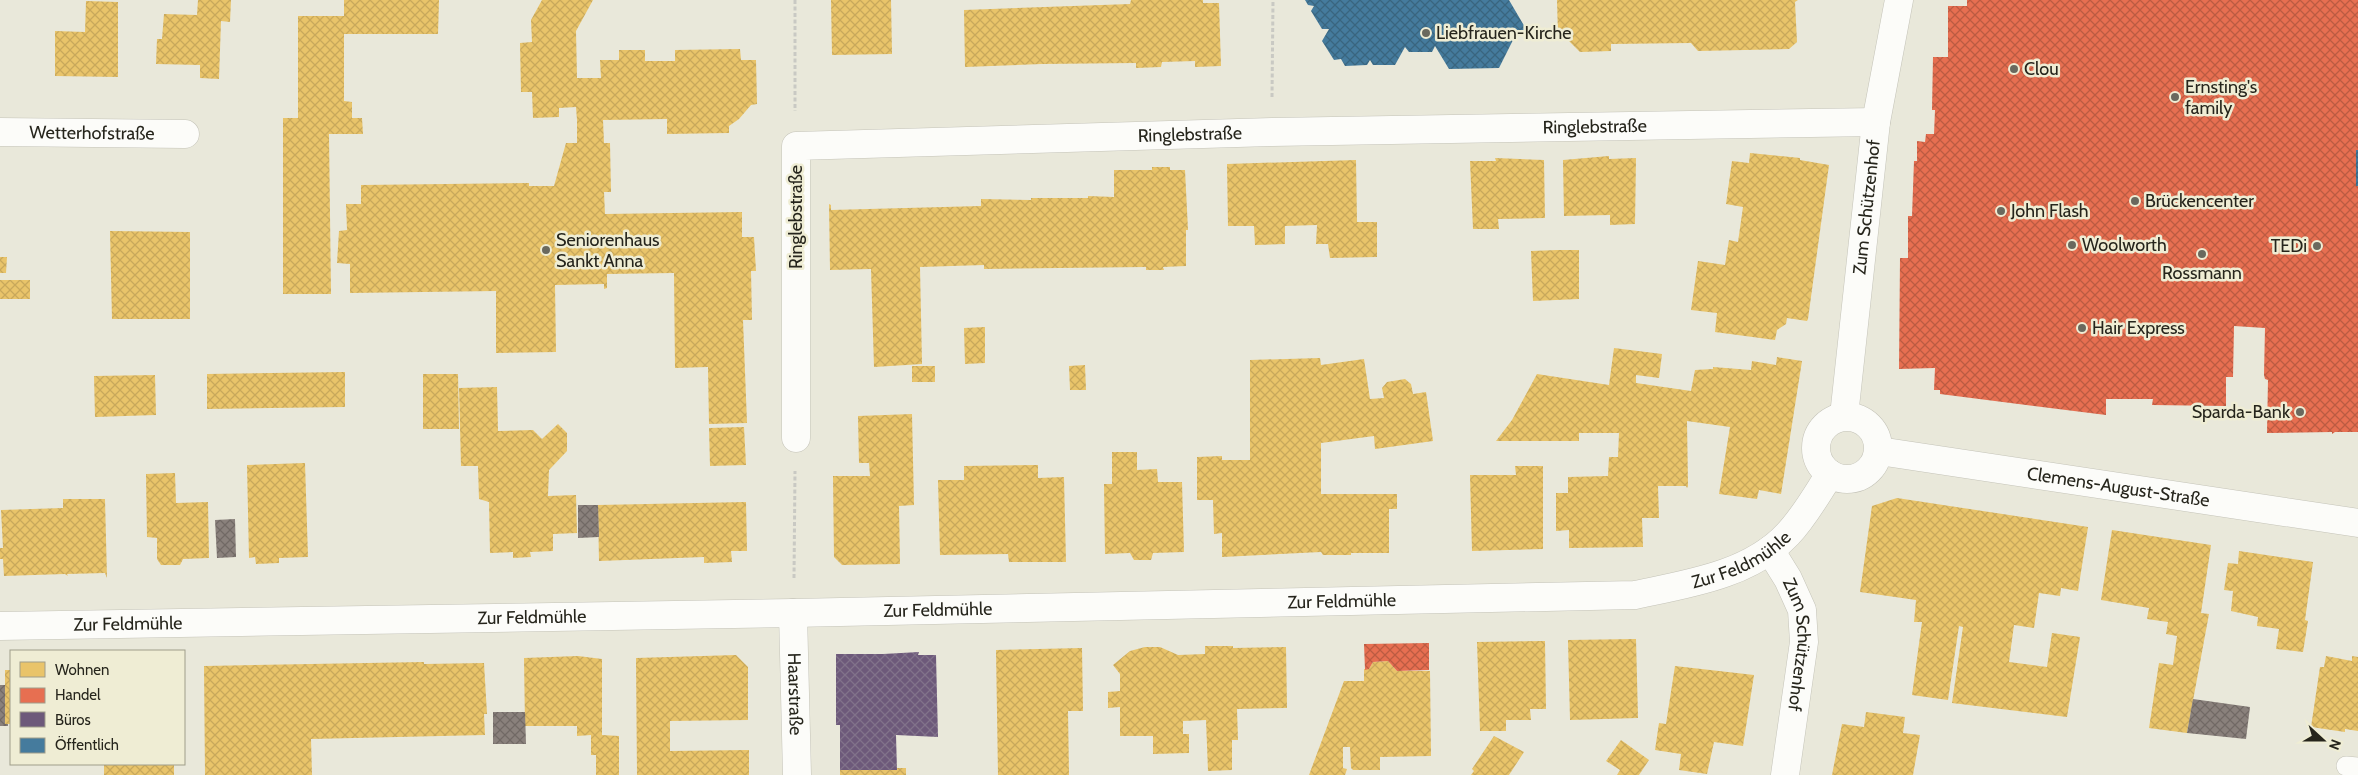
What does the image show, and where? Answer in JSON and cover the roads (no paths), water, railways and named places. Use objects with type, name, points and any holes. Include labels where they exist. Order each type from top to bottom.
[{"type":"street","name":"Zum Schützenhof","points":[[1844,416],[1876,122],[1899,0]]},
{"type":"street","name":"Ringlebstraße","points":[[796,438],[796,146],[1272,132],[1876,122]]},
{"type":"street","name":"Wetterhofstraße","points":[[0,132],[184,134]]},
{"type":"street","points":[[1844,416],[1862,420],[1870,425],[1875,433],[1879,451],[1875,462],[1860,476],[1849,479],[1830,474],[1818,459],[1817,440],[1826,424],[1844,416]]},
{"type":"street","name":"Clemens-August-Straße","points":[[1879,451],[2358,523]]},
{"type":"street","name":"Zur Feldmühle","points":[[0,626],[793,613],[1635,595],[1710,579],[1770,550],[1788,534],[1830,474]]},
{"type":"street","name":"Zum Schützenhof","points":[[1770,550],[1788,579],[1802,610],[1804,642],[1785,775]]},
{"type":"street","name":"Haarstraße","points":[[793,613],[797,775]]},
{"type":"place","name":"Liebfrauen-Kirche","points":[[1426,33]]},
{"type":"place","name":"Clou","points":[[2014,69]]},
{"type":"place","name":"Ernsting's family","points":[[2175,97]]},
{"type":"place","name":"Brückencenter","points":[[2135,201]]},
{"type":"place","name":"John Flash","points":[[2001,211]]},
{"type":"place","name":"Woolworth","points":[[2072,245]]},
{"type":"place","name":"TEDi","points":[[2317,246]]},
{"type":"place","name":"Seniorenhaus Sankt Anna","points":[[546,250]]},
{"type":"place","name":"Rossmann","points":[[2202,254]]},
{"type":"place","name":"Hair Express","points":[[2082,328]]},
{"type":"place","name":"Sparda-Bank","points":[[2300,412]]}]
